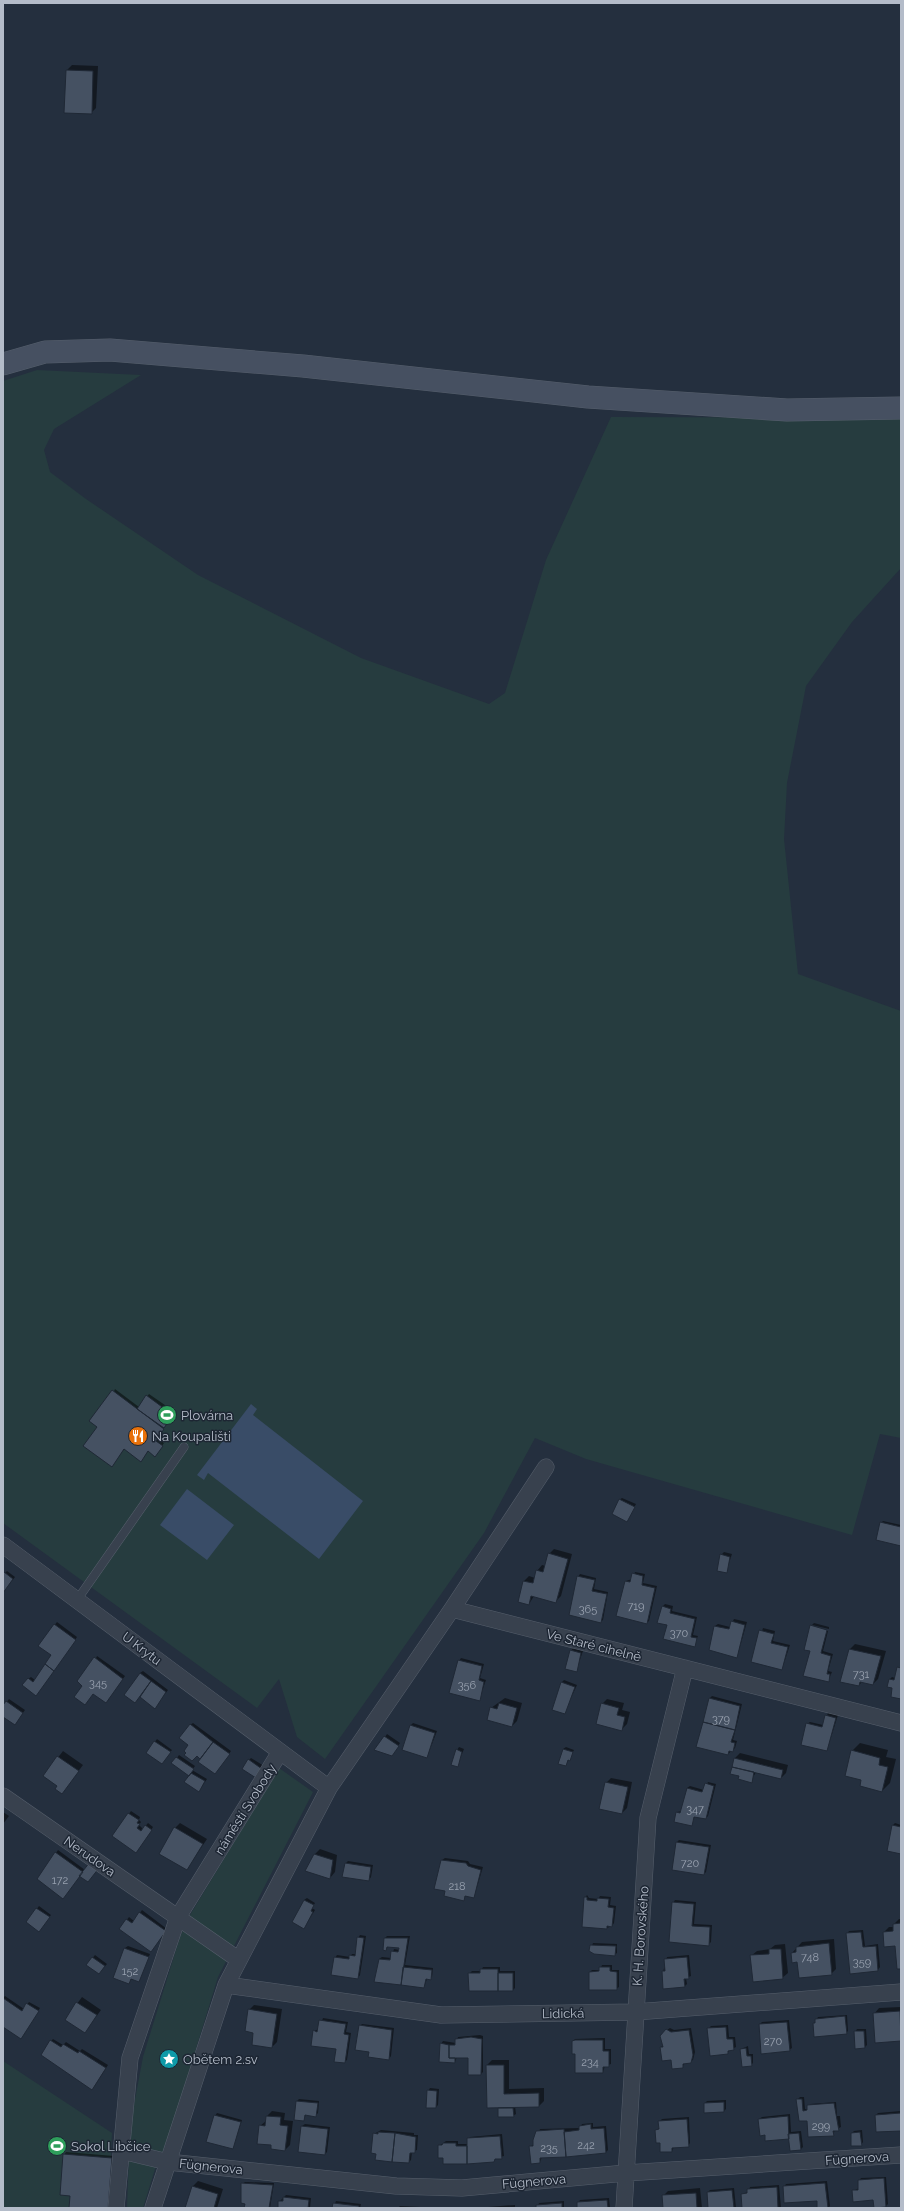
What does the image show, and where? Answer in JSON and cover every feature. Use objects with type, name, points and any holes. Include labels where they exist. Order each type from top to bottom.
[{"type":"street","points":[[3,364],[45,352],[110,350],[303,366],[588,397],[787,410],[901,408]]},
{"type":"street","points":[[153,2208],[226,1985],[329,1788],[452,1609],[546,1467]]},
{"type":"street","name":"U Krytu","points":[[3,1545],[280,1752]]},
{"type":"street","name":"Ve Staré cihelně","points":[[452,1609],[901,1724]]},
{"type":"street","name":"K. H. Borovského","points":[[624,2208],[648,1818],[685,1668]]},
{"type":"street","name":"náměstí Svobody","points":[[116,2208],[130,2058],[178,1917],[280,1752],[329,1788]]},
{"type":"street","name":"Nerudova","points":[[3,1796],[178,1917]]},
{"type":"street","points":[[178,1917],[239,1960]]},
{"type":"street","name":"Lidická","points":[[226,1985],[441,2015],[635,2012],[901,1992]]},
{"type":"street","points":[[122,2151],[168,2162]]},
{"type":"street","name":"Fügnerova","points":[[168,2162],[396,2186],[454,2188],[626,2173],[901,2155]]},
{"type":"lane","points":[[77,1600],[184,1447]]},
{"type":"green space","points":[[37,370],[141,375],[54,429],[44,450],[50,472],[86,499],[198,575],[361,658],[489,704],[505,693],[546,560],[611,417],[901,418],[901,568],[852,622],[806,686],[787,783],[784,839],[798,974],[901,1011],[901,1438],[880,1434],[852,1535],[586,1459],[535,1438],[484,1533],[325,1759],[297,1737],[279,1679],[257,1708],[3,1523],[3,381]]},
{"type":"green space","points":[[279,1768],[313,1792],[218,1977],[165,2150],[156,2166],[143,2208],[127,2208],[130,2126],[143,2057],[180,1937],[190,1915]]},
{"type":"green space","name":"Sokol Libčice","points":[[3,2061],[112,2133],[108,2208],[3,2208]]},
{"type":"water","points":[[251,1404],[257,1409],[253,1415],[363,1501],[319,1559],[208,1473],[204,1480],[197,1475]]},
{"type":"water","points":[[187,1489],[234,1525],[207,1560],[160,1525]]},
{"type":"building","points":[[66,70],[93,71],[92,114],[64,113]]},
{"type":"building","points":[[112,1390],[164,1429],[156,1441],[163,1446],[155,1457],[148,1451],[141,1462],[124,1449],[112,1467],[83,1446],[97,1427],[89,1421]]},
{"type":"building","points":[[146,1395],[173,1415],[164,1428],[137,1409]]},
{"type":"building","points":[[619,1499],[635,1507],[627,1522],[612,1514]]},
{"type":"building","points":[[880,1522],[901,1527],[901,1546],[876,1540]]},
{"type":"building","points":[[548,1553],[568,1559],[556,1603],[531,1596],[529,1605],[518,1602],[523,1581],[533,1583],[536,1570],[543,1572]]},
{"type":"building","points":[[720,1554],[730,1557],[727,1573],[717,1571]]},
{"type":"building","points":[[4,1572],[13,1579],[3,1593],[3,1574]]},
{"type":"building","points":[[632,1573],[643,1576],[642,1585],[655,1588],[647,1624],[616,1616],[625,1581],[630,1582]]},
{"type":"building","points":[[577,1576],[595,1580],[592,1591],[607,1594],[601,1623],[569,1615]]},
{"type":"building","points":[[662,1606],[671,1609],[670,1613],[695,1619],[691,1637],[697,1638],[695,1647],[663,1639],[667,1625],[657,1623]]},
{"type":"building","points":[[731,1621],[745,1625],[737,1658],[709,1650],[714,1626],[729,1629]]},
{"type":"building","points":[[54,1624],[76,1640],[54,1671],[45,1664],[51,1655],[38,1646]]},
{"type":"building","points":[[810,1625],[827,1630],[821,1653],[831,1656],[827,1674],[830,1674],[829,1682],[803,1676],[810,1651],[804,1650]]},
{"type":"building","points":[[759,1630],[774,1634],[771,1643],[788,1647],[782,1670],[751,1662]]},
{"type":"building","points":[[849,1649],[881,1656],[873,1685],[860,1682],[859,1686],[840,1682]]},
{"type":"building","points":[[570,1650],[581,1653],[577,1672],[565,1669]]},
{"type":"building","points":[[94,1657],[123,1679],[106,1703],[93,1694],[85,1705],[74,1697],[82,1686],[77,1681]]},
{"type":"building","points":[[458,1660],[482,1666],[479,1680],[484,1682],[480,1701],[449,1693]]},
{"type":"building","points":[[45,1664],[54,1671],[36,1696],[22,1685],[28,1678],[33,1682]]},
{"type":"building","points":[[897,1667],[901,1668],[901,1699],[891,1697],[892,1688],[887,1687],[889,1679],[894,1680]]},
{"type":"building","points":[[140,1673],[151,1681],[135,1703],[124,1695]]},
{"type":"building","points":[[151,1681],[166,1692],[155,1709],[140,1697]]},
{"type":"building","points":[[561,1682],[575,1687],[565,1714],[552,1710]]},
{"type":"building","points":[[709,1698],[740,1706],[735,1730],[703,1722]]},
{"type":"building","points":[[6,1701],[23,1713],[15,1725],[3,1717],[3,1705]]},
{"type":"building","points":[[499,1703],[517,1708],[512,1727],[487,1720],[490,1707],[497,1709]]},
{"type":"building","points":[[601,1703],[619,1708],[617,1715],[625,1717],[622,1731],[596,1724]]},
{"type":"building","points":[[825,1715],[836,1718],[827,1751],[801,1745],[806,1723],[822,1727]]},
{"type":"building","points":[[703,1722],[735,1730],[731,1742],[735,1743],[733,1752],[729,1751],[728,1755],[696,1747]]},
{"type":"building","points":[[190,1724],[213,1742],[200,1759],[197,1756],[192,1761],[184,1755],[186,1753],[184,1751],[188,1745],[179,1738]]},
{"type":"building","points":[[410,1725],[435,1733],[427,1758],[402,1750]]},
{"type":"building","points":[[384,1736],[399,1746],[392,1756],[374,1750]]},
{"type":"building","points":[[154,1741],[171,1752],[162,1764],[146,1753]]},
{"type":"building","points":[[213,1742],[230,1754],[215,1774],[198,1762]]},
{"type":"building","points":[[456,1749],[462,1752],[458,1767],[451,1765]]},
{"type":"building","points":[[563,1749],[573,1752],[570,1761],[568,1760],[566,1766],[558,1764]]},
{"type":"building","points":[[851,1750],[880,1758],[879,1765],[888,1767],[882,1792],[860,1786],[861,1780],[845,1776]]},
{"type":"building","points":[[57,1756],[79,1771],[62,1794],[55,1789],[57,1786],[43,1776]]},
{"type":"building","points":[[176,1757],[194,1769],[189,1776],[171,1763]]},
{"type":"building","points":[[734,1758],[783,1770],[781,1779],[732,1767]]},
{"type":"building","points":[[248,1759],[262,1769],[256,1778],[242,1769]]},
{"type":"building","points":[[732,1767],[754,1772],[752,1783],[738,1779],[739,1776],[730,1774]]},
{"type":"building","points":[[191,1773],[205,1781],[199,1792],[184,1782]]},
{"type":"building","points":[[605,1782],[628,1787],[622,1814],[599,1809]]},
{"type":"building","points":[[705,1783],[714,1786],[706,1819],[694,1817],[692,1826],[674,1822],[676,1812],[680,1813],[687,1788],[702,1792]]},
{"type":"building","points":[[128,1813],[139,1820],[137,1823],[140,1824],[137,1828],[141,1831],[145,1825],[152,1830],[136,1853],[112,1836]]},
{"type":"building","points":[[892,1825],[901,1827],[901,1854],[887,1851]]},
{"type":"building","points":[[174,1827],[203,1844],[187,1870],[159,1854]]},
{"type":"building","points":[[676,1842],[709,1847],[704,1875],[672,1870]]},
{"type":"building","points":[[55,1852],[83,1872],[63,1899],[37,1879]]},
{"type":"building","points":[[314,1854],[333,1860],[330,1879],[305,1871]]},
{"type":"building","points":[[441,1860],[466,1863],[468,1866],[481,1870],[474,1898],[465,1896],[464,1901],[444,1896],[445,1891],[434,1889]]},
{"type":"building","points":[[90,1862],[99,1868],[88,1882],[79,1876]]},
{"type":"building","points":[[345,1863],[371,1867],[369,1881],[342,1877]]},
{"type":"building","points":[[584,1897],[587,1897],[587,1900],[597,1901],[597,1898],[609,1899],[608,1907],[614,1908],[612,1927],[607,1926],[607,1929],[582,1927]]},
{"type":"building","points":[[304,1900],[314,1905],[311,1911],[313,1912],[304,1929],[292,1922]]},
{"type":"building","points":[[672,1902],[694,1904],[692,1926],[710,1927],[709,1946],[669,1942]]},
{"type":"building","points":[[36,1908],[50,1917],[39,1932],[26,1922]]},
{"type":"building","points":[[139,1912],[166,1931],[151,1952],[119,1929],[126,1919],[132,1923]]},
{"type":"building","points":[[901,1923],[901,1969],[897,1969],[895,1946],[884,1947],[883,1932],[893,1931],[893,1924]]},
{"type":"building","points":[[861,1932],[863,1947],[876,1946],[878,1971],[850,1974],[846,1933]]},
{"type":"building","points":[[357,1937],[364,1938],[358,1979],[331,1975],[334,1957],[349,1959],[349,1955],[355,1956]]},
{"type":"building","points":[[384,1938],[408,1938],[401,1985],[374,1982],[379,1959],[390,1960],[391,1951],[398,1952],[399,1948],[387,1947],[386,1951],[383,1950]]},
{"type":"building","points":[[829,1943],[832,1975],[799,1978],[797,1962],[792,1963],[791,1953],[796,1952],[796,1947]]},
{"type":"building","points":[[590,1945],[616,1946],[615,1956],[594,1954],[589,1951]]},
{"type":"building","points":[[124,1948],[149,1957],[139,1982],[131,1979],[129,1984],[113,1978]]},
{"type":"building","points":[[769,1949],[781,1949],[783,1979],[753,1982],[750,1955],[769,1954]]},
{"type":"building","points":[[92,1957],[105,1966],[99,1974],[86,1965]]},
{"type":"building","points":[[687,1957],[689,1979],[684,1979],[685,1987],[663,1989],[662,1971],[665,1971],[664,1959]]},
{"type":"building","points":[[403,1967],[432,1970],[431,1980],[426,1979],[424,1988],[401,1985]]},
{"type":"building","points":[[599,1967],[610,1967],[610,1971],[617,1972],[617,1990],[589,1990],[589,1972],[599,1971]]},
{"type":"building","points":[[480,1969],[498,1969],[498,1991],[469,1991],[468,1973],[480,1973]]},
{"type":"building","points":[[498,1973],[513,1973],[513,1991],[498,1991]]},
{"type":"building","points":[[3,1998],[22,2011],[26,2003],[39,2011],[21,2039],[3,2027]]},
{"type":"building","points":[[76,2002],[97,2015],[85,2033],[65,2020]]},
{"type":"building","points":[[248,2009],[277,2014],[272,2048],[252,2045],[253,2033],[245,2031]]},
{"type":"building","points":[[900,2011],[901,2041],[875,2043],[873,2013]]},
{"type":"building","points":[[845,2016],[847,2034],[814,2037],[813,2023],[815,2023],[815,2019]]},
{"type":"building","points":[[319,2020],[346,2024],[344,2034],[349,2035],[345,2063],[334,2062],[336,2049],[311,2046],[313,2030],[317,2032]]},
{"type":"building","points":[[787,2022],[790,2051],[761,2054],[759,2024]]},
{"type":"building","points":[[359,2025],[392,2030],[389,2060],[368,2057],[369,2052],[355,2050]]},
{"type":"building","points":[[726,2027],[727,2039],[733,2039],[734,2050],[728,2051],[728,2054],[710,2056],[707,2028]]},
{"type":"building","points":[[666,2029],[671,2032],[689,2030],[693,2055],[691,2063],[683,2064],[683,2068],[672,2069],[671,2060],[662,2061],[660,2047],[663,2047],[660,2036]]},
{"type":"building","points":[[854,2031],[864,2031],[865,2048],[855,2049]]},
{"type":"building","points":[[471,2037],[482,2039],[481,2075],[468,2075],[468,2058],[449,2058],[449,2045],[455,2045],[455,2039]]},
{"type":"building","points":[[50,2040],[61,2047],[63,2044],[78,2053],[79,2051],[106,2068],[92,2090],[41,2055]]},
{"type":"building","points":[[603,2040],[603,2051],[609,2051],[609,2067],[603,2067],[603,2073],[575,2073],[575,2054],[572,2054],[572,2041]]},
{"type":"building","points":[[440,2043],[449,2045],[449,2058],[455,2058],[455,2063],[439,2062]]},
{"type":"building","points":[[746,2048],[747,2056],[751,2056],[752,2066],[742,2067],[740,2049]]},
{"type":"building","points":[[486,2065],[504,2065],[504,2094],[539,2093],[539,2107],[487,2108]]},
{"type":"building","points":[[427,2090],[437,2091],[436,2108],[426,2108]]},
{"type":"building","points":[[796,2099],[802,2099],[803,2111],[807,2110],[807,2105],[834,2103],[839,2131],[833,2131],[834,2136],[808,2137],[807,2121],[799,2121]]},
{"type":"building","points":[[296,2101],[318,2103],[316,2117],[305,2115],[304,2121],[294,2120]]},
{"type":"building","points":[[724,2102],[724,2112],[704,2113],[704,2103]]},
{"type":"building","points":[[498,2108],[513,2108],[514,2117],[498,2117]]},
{"type":"building","points":[[901,2113],[901,2131],[876,2132],[875,2115]]},
{"type":"building","points":[[214,2115],[241,2122],[233,2149],[206,2142]]},
{"type":"building","points":[[266,2116],[281,2117],[280,2125],[288,2126],[285,2151],[271,2149],[271,2145],[257,2144],[259,2125],[265,2126]]},
{"type":"building","points":[[788,2116],[789,2139],[765,2141],[765,2135],[760,2136],[758,2119]]},
{"type":"building","points":[[687,2119],[689,2147],[672,2148],[672,2152],[660,2152],[660,2143],[656,2143],[655,2130],[659,2129],[658,2121]]},
{"type":"building","points":[[591,2124],[591,2129],[604,2128],[606,2153],[566,2157],[564,2132],[579,2130],[579,2126]]},
{"type":"building","points":[[301,2126],[328,2129],[325,2155],[298,2152]]},
{"type":"building","points":[[564,2129],[566,2157],[540,2158],[540,2163],[531,2164],[529,2146],[533,2146],[536,2131]]},
{"type":"building","points":[[378,2132],[395,2133],[392,2162],[375,2160],[376,2154],[371,2153],[373,2133],[378,2134]]},
{"type":"building","points":[[860,2132],[862,2146],[851,2146],[851,2133]]},
{"type":"building","points":[[395,2133],[416,2137],[415,2153],[410,2153],[409,2163],[392,2162]]},
{"type":"building","points":[[799,2133],[801,2150],[790,2151],[788,2134]]},
{"type":"building","points":[[500,2136],[502,2159],[495,2159],[494,2162],[467,2164],[467,2138]]},
{"type":"building","points":[[443,2143],[456,2143],[456,2146],[467,2146],[467,2164],[443,2164],[443,2158],[438,2158],[438,2145],[442,2145]]},
{"type":"building","points":[[63,2154],[112,2158],[108,2208],[69,2208],[70,2196],[60,2195]]},
{"type":"building","points":[[884,2178],[886,2207],[874,2208],[873,2200],[853,2202],[852,2190],[858,2190],[858,2180]]},
{"type":"building","points":[[241,2183],[273,2185],[269,2208],[244,2208],[245,2204],[241,2203]]},
{"type":"building","points":[[825,2183],[828,2208],[817,2208],[817,2201],[784,2203],[783,2186]]},
{"type":"building","points":[[192,2186],[218,2194],[214,2208],[185,2208]]},
{"type":"building","points":[[777,2187],[778,2208],[742,2208],[741,2194],[747,2193],[747,2189]]},
{"type":"building","points":[[732,2190],[734,2208],[708,2208],[707,2192]]},
{"type":"building","points":[[696,2193],[697,2208],[663,2208],[662,2195]]},
{"type":"building","points":[[283,2197],[309,2200],[308,2208],[278,2208],[278,2201],[283,2201]]},
{"type":"building","points":[[607,2200],[608,2208],[577,2208],[577,2202]]},
{"type":"building","points":[[333,2203],[359,2206],[359,2208],[332,2208]]},
{"type":"building","points":[[562,2203],[562,2208],[536,2208],[536,2205]]},
{"type":"place","name":"Plovárna","points":[[167,1415]]},
{"type":"place","name":"Na Koupališti","points":[[138,1436]]},
{"type":"place","name":"Obětem 2.sv","points":[[169,2059]]},
{"type":"place","name":"Sokol Libčice","points":[[57,2146]]}]
